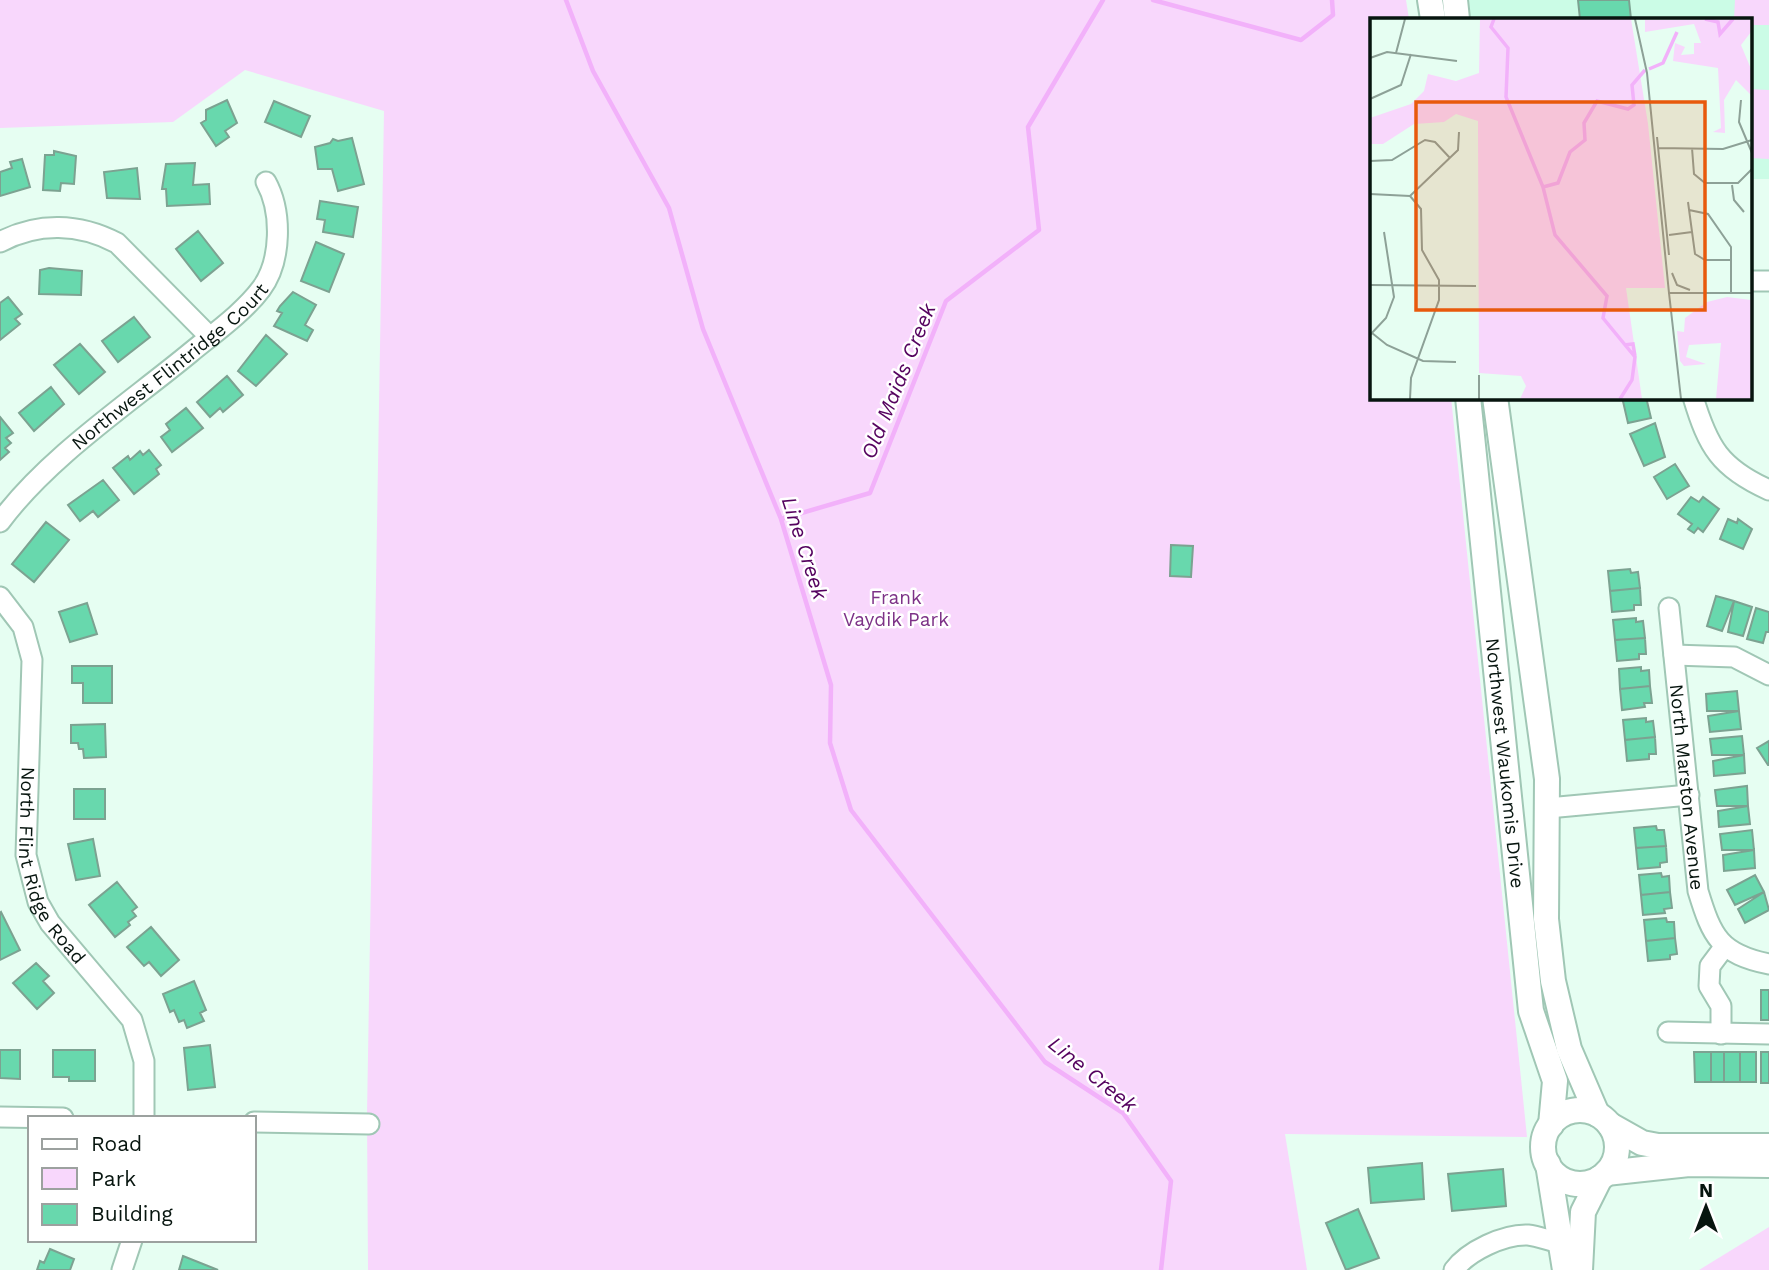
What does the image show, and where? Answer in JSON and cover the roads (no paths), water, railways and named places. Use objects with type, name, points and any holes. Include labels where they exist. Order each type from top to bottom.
[{"type":"main road","points":[[1430,0],[1433,18]]},
{"type":"main road","points":[[1455,0],[1457,18]]},
{"type":"main road","name":"Northwest Waukomis Drive","points":[[1468,399],[1531,1011],[1555,1082],[1551,1125]]},
{"type":"main road","name":"Northwest Waukomis Drive","points":[[1495,399],[1525,607],[1548,808],[1546,919],[1553,981],[1569,1049],[1603,1120]]},
{"type":"main road","points":[[1565,1270],[1544,1140],[1551,1125],[1572,1111],[1603,1120],[1642,1143],[1658,1146],[1769,1146]]},
{"type":"main road","points":[[1580,1270],[1583,1212],[1617,1150],[1603,1120]]},
{"type":"main road","points":[[1548,1164],[1559,1177],[1575,1183],[1603,1175],[1689,1164],[1769,1165]]},
{"type":"street","name":"Northwest Flintridge Court","points":[[0,522],[37,479],[210,337],[261,288],[267,277],[276,240],[277,214],[274,195],[266,182]]},
{"type":"street","points":[[0,242],[33,229],[57,227],[106,237],[117,243],[210,337]]},
{"type":"street","points":[[1694,399],[1705,437],[1718,454],[1733,469],[1769,490]]},
{"type":"street","name":"North Flint Ridge Road","points":[[0,597],[23,627],[32,660],[26,855],[30,879],[50,923],[132,1020],[144,1061],[144,1116]]},
{"type":"street","name":"North Marston Avenue","points":[[1669,608],[1698,891],[1708,924],[1730,951]]},
{"type":"street","points":[[1674,655],[1734,657],[1769,675]]},
{"type":"street","points":[[1548,808],[1689,795]]},
{"type":"street","points":[[1721,1034],[1721,1006],[1709,986],[1710,966],[1730,951],[1769,964]]},
{"type":"street","points":[[1668,1032],[1769,1034]]},
{"type":"street","points":[[0,1116],[28,1117]]},
{"type":"street","points":[[256,1122],[369,1124]]},
{"type":"street","points":[[1454,1270],[1489,1244],[1526,1235],[1560,1243]]},
{"type":"street","points":[[122,1270],[131,1242]]},
{"type":"waterway","name":"Line Creek","points":[[566,0],[593,71],[669,208],[703,329],[781,519],[831,685],[830,743],[851,810],[1045,1062],[1123,1113],[1171,1181],[1161,1270]]},
{"type":"waterway","name":"Old Maids Creek","points":[[781,519],[870,493],[946,301],[1039,230],[1028,127],[1103,0]]},
{"type":"waterway","name":"Old Maids Creek","points":[[1153,0],[1301,40],[1333,15],[1332,0]]},
{"type":"park label","name":"Frank Vaydik Park","points":[[896,608]]}]
